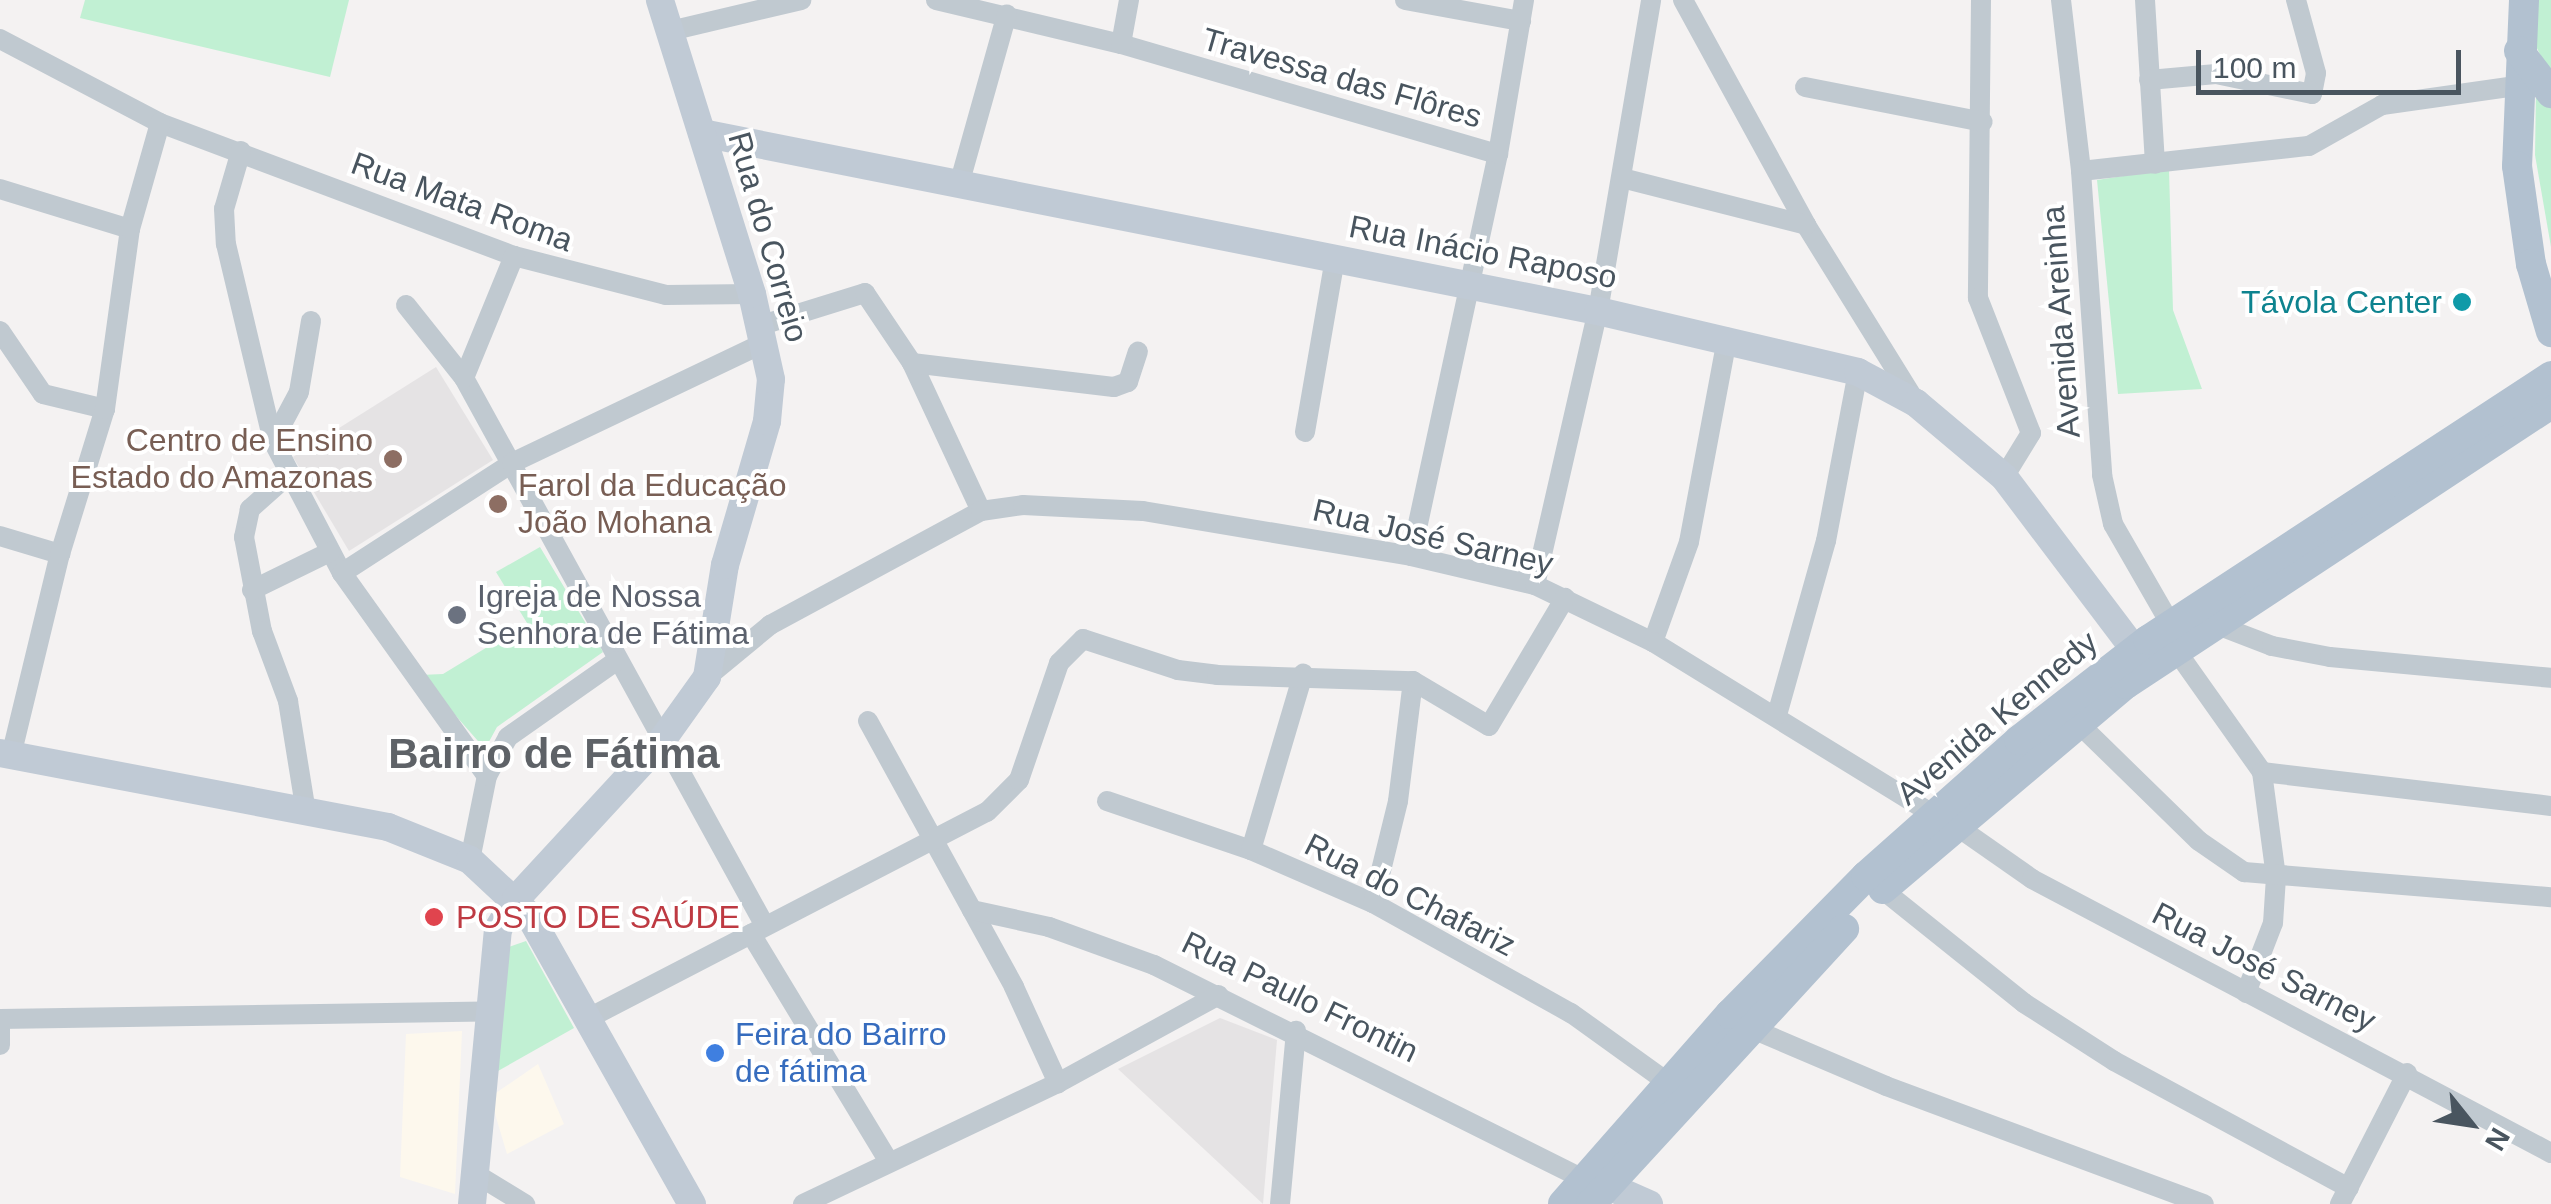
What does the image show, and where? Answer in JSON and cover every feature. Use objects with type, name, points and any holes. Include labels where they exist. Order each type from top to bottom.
[{"type":"main road","points":[[2524,0],[2516,86],[2522,219],[2551,332]]},
{"type":"main road","points":[[2519,51],[2551,93]]},
{"type":"main road","name":"Avenida Kennedy","points":[[1944,820],[2077,722],[2173,637],[2551,376]]},
{"type":"main road","name":"Avenida Kennedy","points":[[1594,1189],[1667,1082],[1874,883],[2135,650],[2212,623],[2551,404]]},
{"type":"main road","name":"Avenida Kennedy","points":[[1563,1204],[1594,1189],[1748,1027],[1874,883]]},
{"type":"street","name":"Rua do Correio","points":[[472,1204],[485,1012],[498,929],[516,899],[660,743],[706,678],[722,580],[767,421],[771,379],[752,294],[660,0]]},
{"type":"street","points":[[670,32],[800,0]]},
{"type":"street","name":"Travessa das Flôres","points":[[936,0],[1008,14],[1121,44],[1498,154]]},
{"type":"street","points":[[1121,44],[1129,0]]},
{"type":"street","points":[[1405,0],[1522,10],[1498,154],[1411,556]]},
{"type":"street","points":[[1534,585],[1598,311],[1651,0]]},
{"type":"street","points":[[1683,0],[1806,225],[1916,403]]},
{"type":"street","points":[[1981,0],[1983,122],[1978,298],[2031,433],[2004,476]]},
{"type":"street","name":"Avenida Areinha","points":[[2061,0],[2081,171],[2102,476],[2114,524],[2173,637],[2262,772]]},
{"type":"street","points":[[2145,0],[2155,164]]},
{"type":"street","points":[[2149,80],[2216,74],[2305,97],[2316,89],[2296,0]]},
{"type":"street","points":[[960,182],[1008,14]]},
{"type":"street","name":"Rua Mata Roma","points":[[0,39],[160,122],[514,256],[666,295],[752,294]]},
{"type":"street","points":[[2081,171],[2308,146],[2382,105],[2516,86]]},
{"type":"street","points":[[1806,87],[1983,122]]},
{"type":"street","points":[[160,122],[130,229],[105,409],[60,554],[6,755],[388,827],[470,860],[516,899],[692,1204]]},
{"type":"street","name":"Rua Inácio Raposo","points":[[702,134],[1598,311],[1727,338],[1858,372],[1916,403],[2004,476],[2135,650]]},
{"type":"street","points":[[241,151],[224,209],[226,244],[272,440],[287,476],[342,573],[487,776]]},
{"type":"street","points":[[1622,178],[1806,225]]},
{"type":"street","points":[[0,189],[130,229]]},
{"type":"street","points":[[464,378],[514,256]]},
{"type":"street","points":[[1305,432],[1335,258]]},
{"type":"street","points":[[342,573],[512,463],[761,334],[858,291],[872,299],[912,363],[982,512],[770,625],[706,678]]},
{"type":"street","points":[[406,305],[464,378],[512,463],[758,930],[888,1160]]},
{"type":"street","points":[[272,440],[300,392],[311,321]]},
{"type":"street","points":[[0,331],[43,394],[105,409]]},
{"type":"street","points":[[1653,642],[1685,556],[1727,338]]},
{"type":"street","points":[[912,363],[1114,387],[1128,382],[1138,352]]},
{"type":"street","points":[[1777,715],[1826,541],[1858,372]]},
{"type":"street","points":[[287,476],[259,498],[245,522],[252,590],[288,702],[306,812]]},
{"type":"street","name":"Rua José Sarney","points":[[982,512],[1023,505],[1143,511],[1411,556],[1534,585],[1653,642],[1777,715],[2032,880],[2406,1073],[2551,1154]]},
{"type":"street","points":[[0,536],[60,554]]},
{"type":"street","points":[[252,590],[330,552]]},
{"type":"street","points":[[588,1020],[930,843],[1009,795],[1059,663],[1084,639],[1178,670],[1413,681],[1492,725],[1565,598]]},
{"type":"street","points":[[2212,623],[2330,658],[2551,678]]},
{"type":"street","points":[[470,860],[487,776],[519,727],[616,661]]},
{"type":"street","points":[[1251,850],[1303,674]]},
{"type":"street","points":[[1373,902],[1398,801],[1413,681]]},
{"type":"street","points":[[868,721],[930,843],[972,910],[1058,1083]]},
{"type":"street","points":[[2077,722],[2228,864],[2276,878],[2551,898]]},
{"type":"street","points":[[2246,993],[2267,947],[2276,878],[2262,772],[2551,806]]},
{"type":"street","name":"Rua do Chafariz","points":[[1107,800],[1251,850],[1373,902],[1570,1013],[1667,1082]]},
{"type":"street","points":[[1874,883],[2024,1002],[2099,1051],[2345,1196],[2406,1073]]},
{"type":"street","name":"Rua Paulo Frontin","points":[[972,910],[1050,927],[1219,995],[1296,1031],[1594,1189],[1650,1204]]},
{"type":"street","points":[[803,1204],[888,1160],[1058,1083],[1219,995]]},
{"type":"street","points":[[0,1046],[0,1019],[485,1012]]},
{"type":"street","points":[[1748,1027],[1886,1086],[2204,1204]]},
{"type":"street","points":[[1280,1204],[1296,1031]]},
{"type":"street","points":[[474,1173],[525,1204]]},
{"type":"street","points":[[455,1204],[472,1204]]},
{"type":"shaded area","name":"Centro de Ensino Estado do Amazonas","points":[[436,367],[493,460],[349,551],[293,457]]},
{"type":"shaded area","points":[[1220,1018],[1277,1040],[1263,1204],[1118,1069]]},
{"type":"shaded area","points":[[462,1031],[455,1194],[400,1177],[406,1034]]},
{"type":"shaded area","points":[[538,1064],[564,1124],[507,1154],[490,1097]]},
{"type":"green space","points":[[85,0],[349,0],[330,77],[80,18]]},
{"type":"green space","points":[[2537,0],[2551,0],[2551,77],[2533,40]]},
{"type":"green space","points":[[2536,92],[2551,101],[2551,247],[2535,155]]},
{"type":"green space","points":[[2169,169],[2173,310],[2202,389],[2118,394],[2097,180]]},
{"type":"green space","points":[[540,547],[603,652],[497,727],[485,749],[420,675],[443,674],[527,623],[496,572]]},
{"type":"green space","points":[[526,941],[574,1028],[489,1076],[500,950]]},
{"type":"place","name":"Távola Center","points":[[2462,302]]},
{"type":"place","name":"Centro de Ensino Estado do Amazonas","points":[[393,459]]},
{"type":"place","name":"Farol da Educação João Mohana","points":[[498,504]]},
{"type":"place","name":"Igreja de Nossa Senhora de Fátima","points":[[457,615]]},
{"type":"place","name":"POSTO DE SAÚDE","points":[[434,917]]},
{"type":"place","name":"Feira do Bairro de fátima","points":[[715,1053]]},
{"type":"district","name":"Bairro de Fátima","points":[[554,754]]}]
